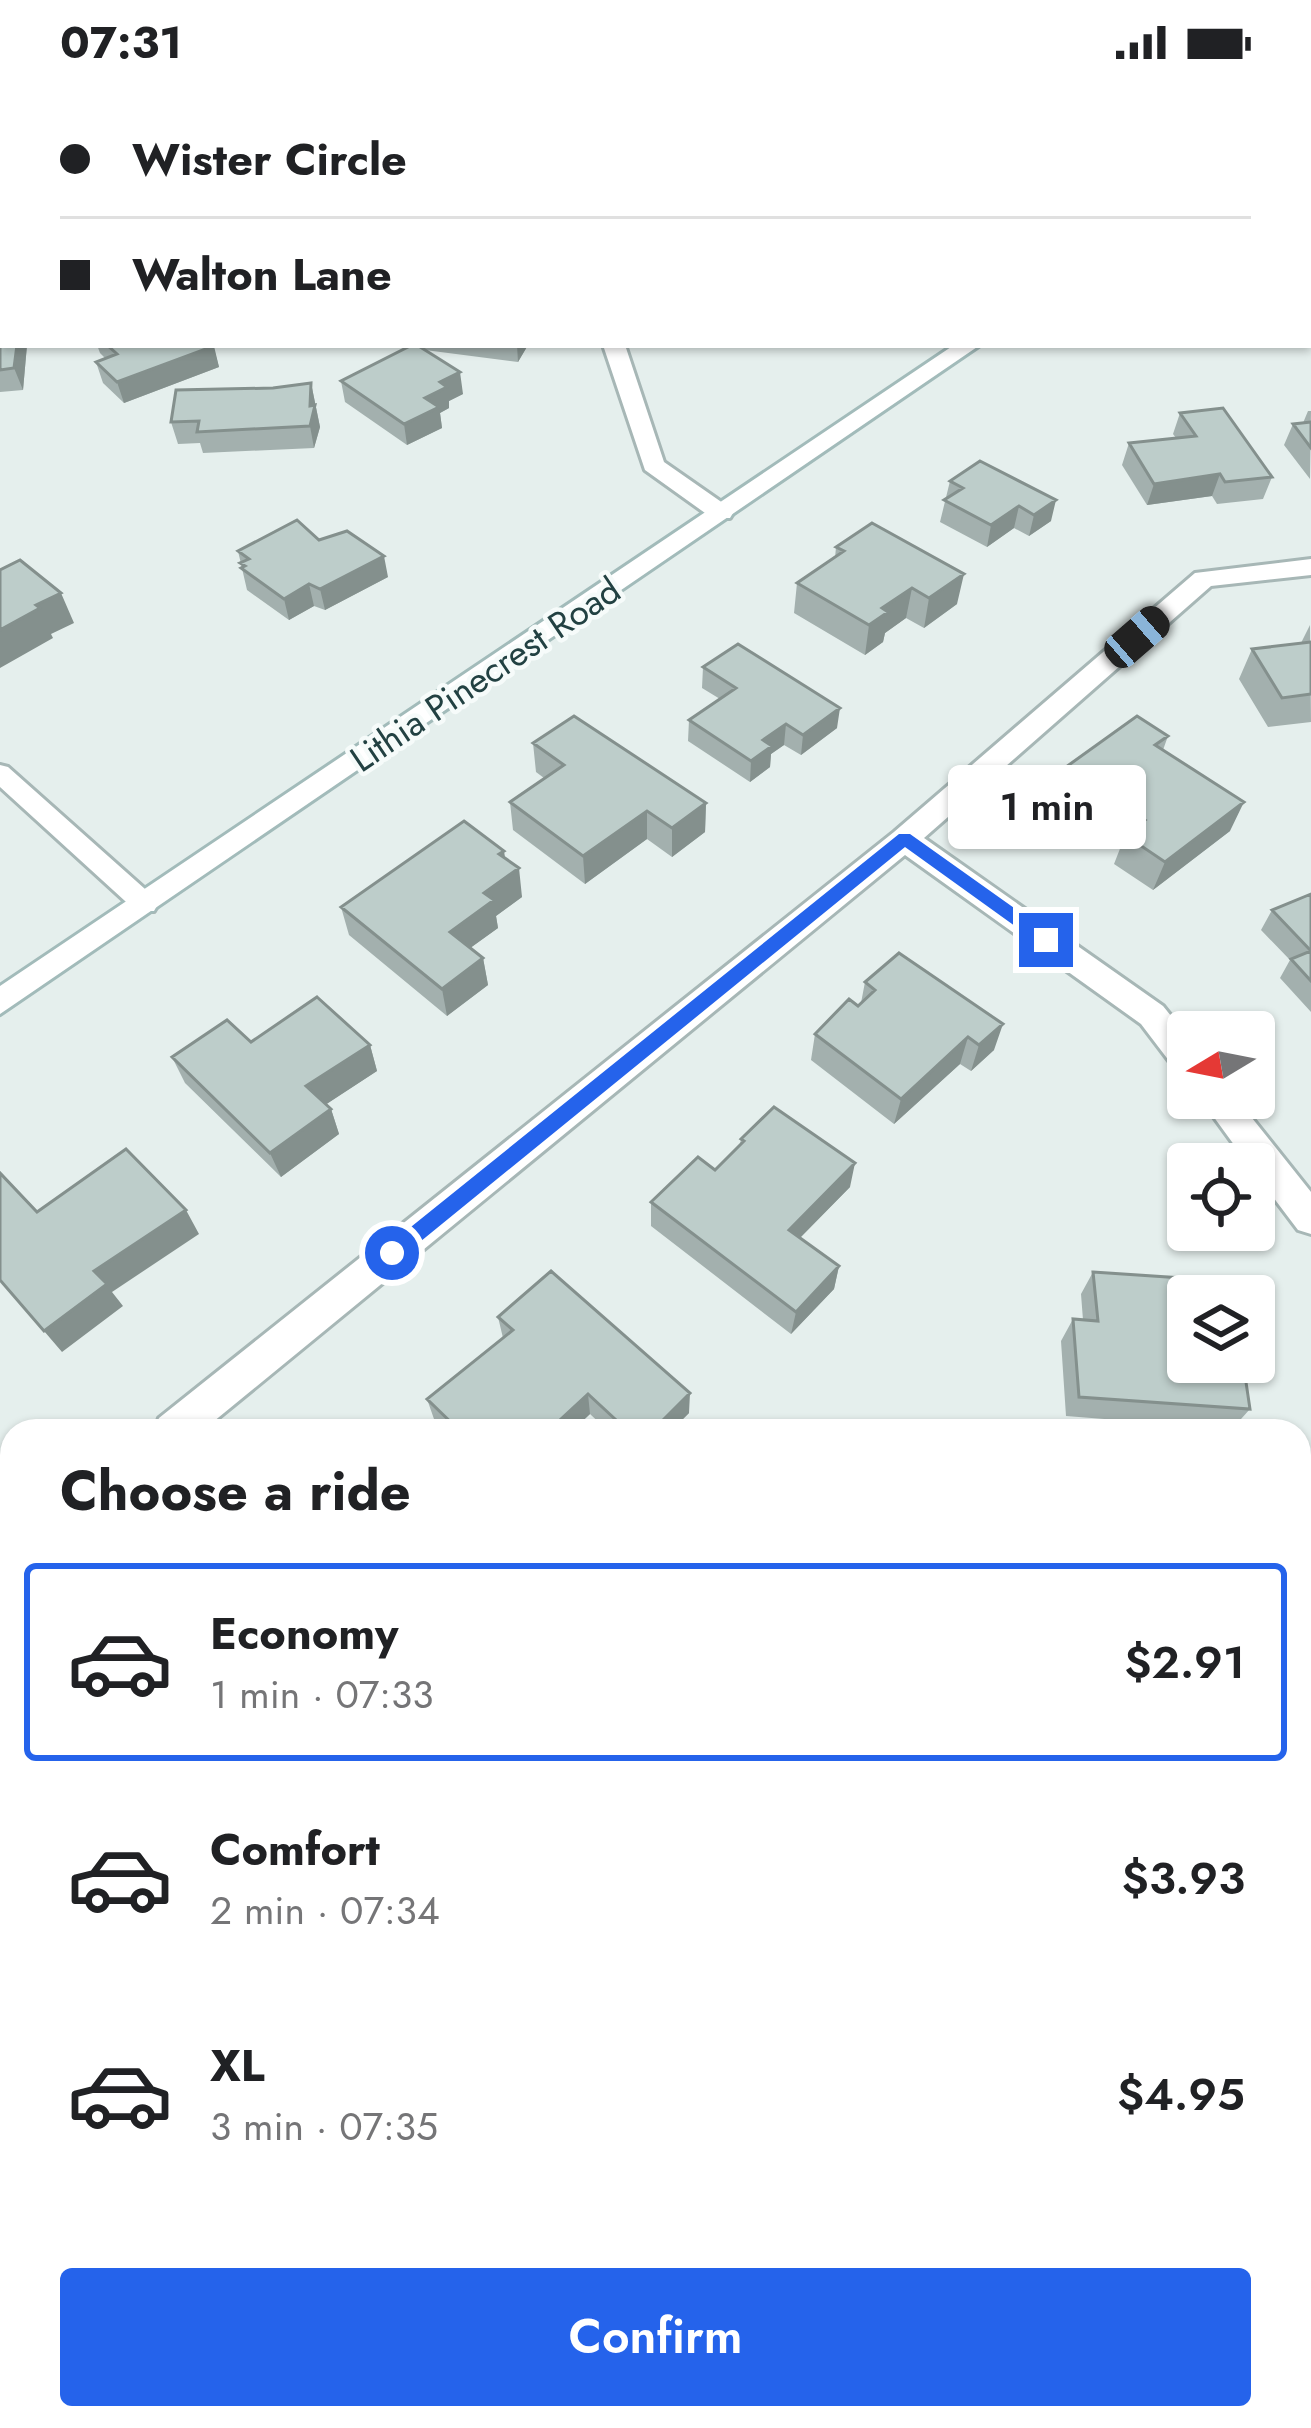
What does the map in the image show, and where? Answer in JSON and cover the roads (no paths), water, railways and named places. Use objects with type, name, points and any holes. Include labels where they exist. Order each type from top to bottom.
[{"type":"street","points":[[615,348],[652,465],[721,513]]},
{"type":"street","name":"Lithia Pinecrest Road","points":[[0,1002],[965,348]]},
{"type":"street","points":[[188,1419],[904,838],[1204,579],[1311,567]]},
{"type":"street","points":[[904,838],[1152,1016],[1167,1035]]},
{"type":"street","points":[[1233,1119],[1311,1219]]},
{"type":"lane","points":[[0,772],[146,904]]}]
